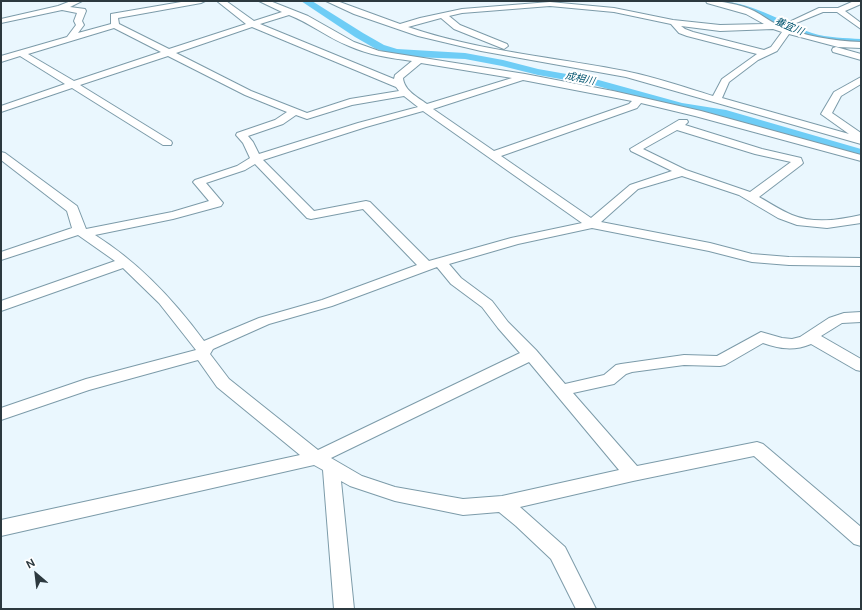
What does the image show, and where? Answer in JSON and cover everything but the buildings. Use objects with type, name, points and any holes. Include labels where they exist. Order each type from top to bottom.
[{"type":"street","points":[[1,21],[60,8],[78,1]]},
{"type":"street","points":[[115,25],[114,16],[201,1]]},
{"type":"street","points":[[221,1],[252,24],[399,85]]},
{"type":"street","points":[[263,1],[304,18],[351,44],[377,53],[525,77],[639,100],[697,113],[861,158]]},
{"type":"street","points":[[330,1],[399,27],[458,43],[627,74],[861,141]]},
{"type":"street","points":[[462,1],[462,11]]},
{"type":"street","points":[[710,1],[749,12],[773,21]]},
{"type":"street","points":[[732,1],[773,21],[787,30],[814,40],[861,45]]},
{"type":"street","points":[[716,100],[725,81],[755,58],[774,48],[787,30],[822,10],[838,10],[861,1]]},
{"type":"street","points":[[399,27],[420,20],[462,11],[550,4],[614,10],[673,22],[720,28],[773,21]]},
{"type":"street","points":[[60,8],[82,11],[78,21],[80,25],[70,38]]},
{"type":"street","points":[[838,10],[861,27]]},
{"type":"street","points":[[1,109],[289,12]]},
{"type":"street","points":[[442,16],[457,27],[508,48],[504,52]]},
{"type":"street","points":[[673,22],[682,31],[690,34],[764,53]]},
{"type":"street","points":[[1,59],[115,25],[248,93],[307,116],[350,102],[406,93]]},
{"type":"street","points":[[787,30],[802,29],[828,36],[861,38]]},
{"type":"street","points":[[787,30],[861,57]]},
{"type":"street","points":[[21,53],[167,143]]},
{"type":"street","points":[[419,60],[398,77],[397,81],[406,93],[425,108],[592,224]]},
{"type":"street","points":[[1,256],[82,231],[173,215],[217,203],[199,182],[241,168],[256,159],[362,125],[425,108],[525,77]]},
{"type":"street","points":[[861,80],[837,94],[826,114],[861,138]]},
{"type":"street","points":[[492,155],[633,106],[639,100]]},
{"type":"street","points":[[295,112],[279,122],[241,135],[248,142],[256,159],[311,215],[366,205],[433,264],[487,304],[503,325],[531,354],[633,474]]},
{"type":"street","points":[[697,113],[635,149],[682,172],[706,181],[740,190],[791,219],[800,222],[835,224],[861,219]]},
{"type":"street","points":[[676,126],[758,152],[797,160],[797,162],[751,197]]},
{"type":"street","points":[[1,155],[73,209],[82,231],[95,239],[124,263],[166,302],[184,323],[222,383],[323,462],[356,481],[395,494],[463,507],[502,504],[633,474],[757,449],[861,538]]},
{"type":"street","points":[[592,224],[634,187],[682,172]]},
{"type":"street","points":[[1,414],[86,385],[203,353],[208,345],[264,320],[327,303],[433,264],[515,241],[592,224],[710,247],[752,258],[789,261],[861,262]]},
{"type":"street","points":[[1,306],[124,263]]},
{"type":"street","points":[[562,390],[604,382],[621,369],[684,360],[720,361],[761,337],[785,344],[797,343],[811,338],[832,322],[844,318],[861,317]]},
{"type":"street","points":[[811,338],[861,366]]},
{"type":"street","points":[[1,528],[323,462],[531,354]]},
{"type":"street","points":[[323,462],[344,609]]},
{"type":"street","points":[[502,504],[523,520],[558,553],[586,609]]},
{"type":"waterway","name":"成相川","points":[[306,1],[380,47],[396,52],[465,56],[503,63],[538,72],[595,82],[681,106],[722,113],[861,153]]},
{"type":"waterway","name":"養宜川","points":[[719,1],[758,12],[784,26],[811,36],[824,39],[861,42]]}]
